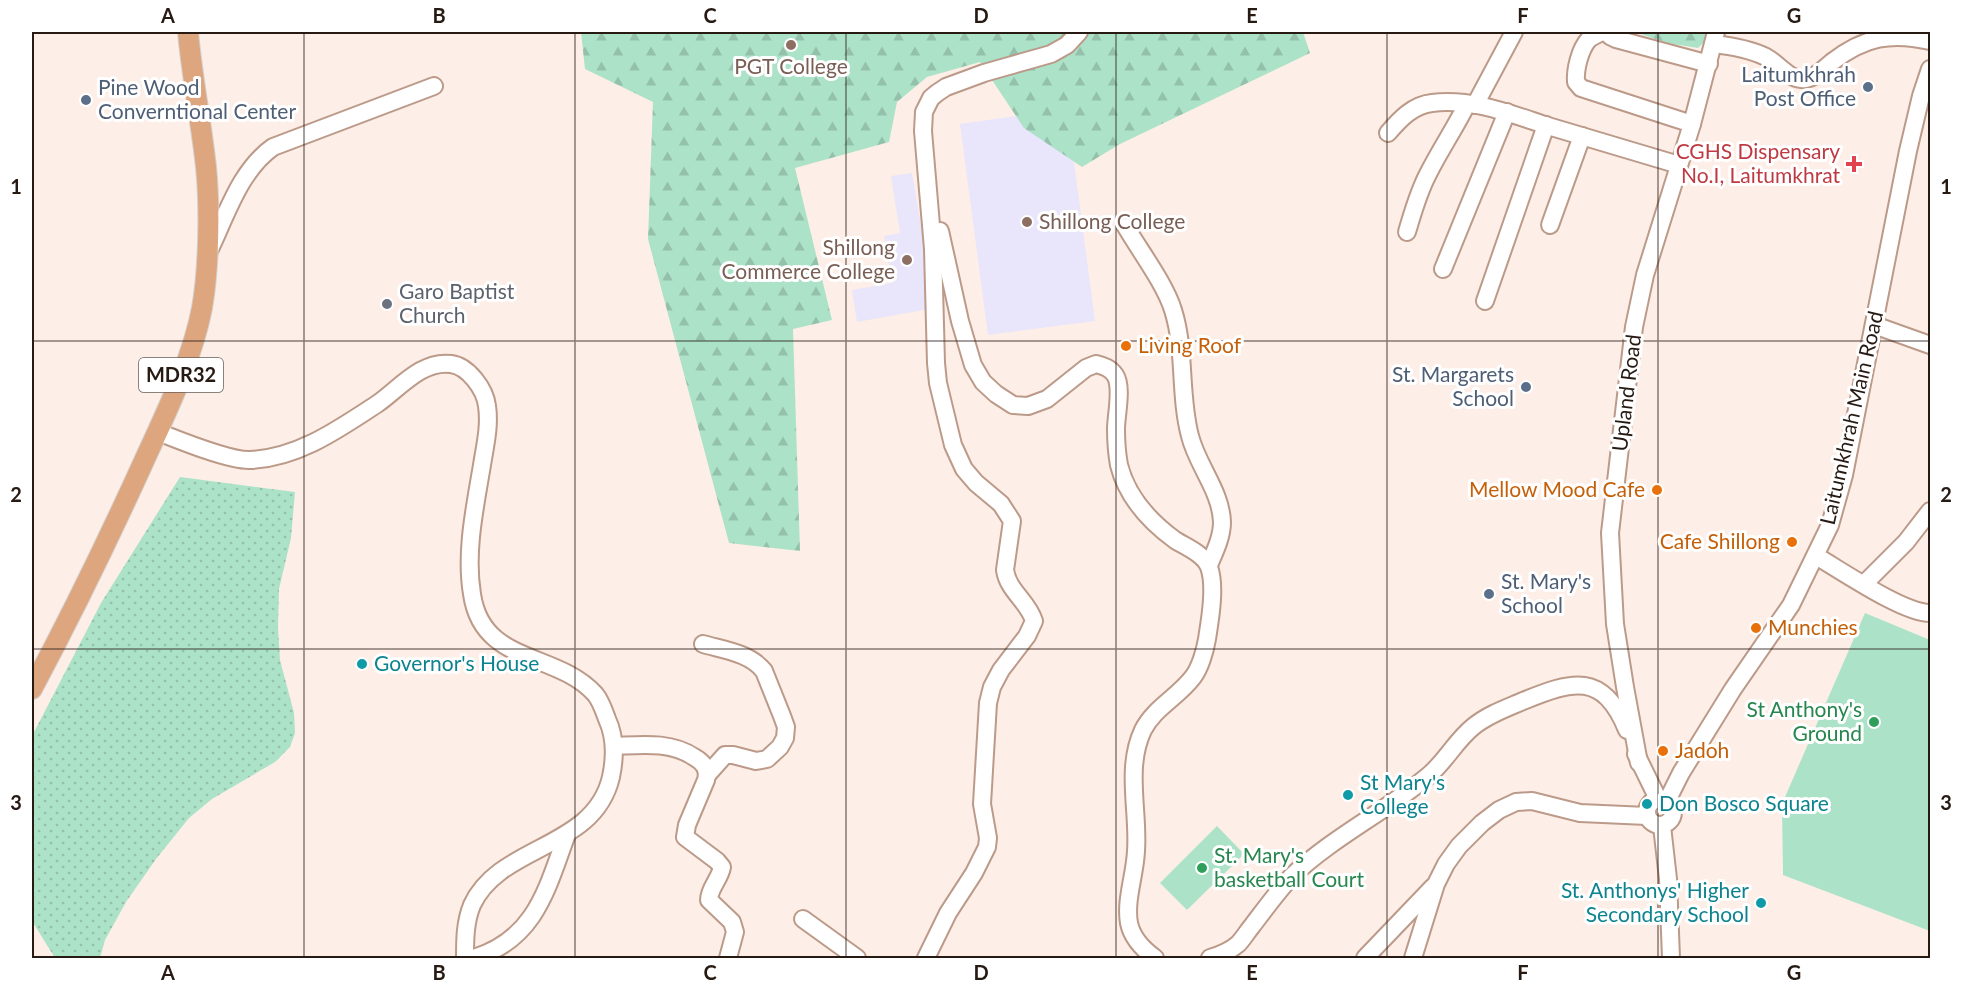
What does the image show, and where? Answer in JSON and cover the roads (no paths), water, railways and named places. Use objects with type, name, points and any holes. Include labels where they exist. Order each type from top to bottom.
[{"type":"main road","name":"MDR32","points":[[32,689],[76,604],[158,432],[179,383],[202,309],[206,258],[206,170],[188,32]]},
{"type":"street","points":[[926,958],[948,913],[974,873],[987,847],[988,838],[982,804],[988,703],[992,687],[1001,670],[1027,636],[1034,621],[1032,612],[1006,577],[1012,521],[1001,504],[976,483],[964,469],[953,445],[946,419],[936,363],[933,259],[927,191],[924,112],[931,98],[946,87],[974,76],[1051,54],[1067,45],[1079,32]]},
{"type":"street","points":[[1407,232],[1428,173],[1514,32]]},
{"type":"street","points":[[1692,124],[1581,88],[1576,82],[1576,68],[1590,39],[1605,32],[1616,39],[1709,64]]},
{"type":"street","points":[[1714,38],[1731,46],[1753,51],[1768,58],[1789,75],[1806,79],[1863,42],[1888,36],[1930,41]]},
{"type":"street","name":"Upland Road","points":[[1639,763],[1624,687],[1615,624],[1610,533],[1634,327],[1645,275],[1692,124],[1714,38]]},
{"type":"street","name":"Laitumkhrah Main Road","points":[[1663,800],[1733,689],[1791,604],[1830,525],[1839,498],[1908,151],[1930,69]]},
{"type":"street","points":[[206,258],[249,168],[260,156],[273,147],[434,86]]},
{"type":"street","points":[[1388,133],[1404,115],[1416,108],[1432,103],[1471,104],[1508,112],[1679,165]]},
{"type":"street","points":[[1443,269],[1508,112]]},
{"type":"street","points":[[1485,302],[1546,125]]},
{"type":"street","points":[[1550,225],[1582,136]]},
{"type":"street","points":[[927,191],[937,217],[960,321],[973,365],[983,382],[1013,405],[1028,406],[1047,399],[1086,368],[1096,364],[1107,367],[1117,377],[1119,399],[1116,430],[1119,465],[1129,489],[1141,510],[1152,523],[1196,552],[1209,565],[1213,582],[1206,641],[1199,665],[1193,676],[1150,718],[1142,732],[1136,760],[1134,788],[1136,850],[1129,923],[1135,939],[1155,958]]},
{"type":"street","points":[[1125,227],[1159,280],[1173,308],[1179,334],[1184,406],[1190,436],[1198,461],[1216,498],[1222,521],[1218,543],[1209,565]]},
{"type":"street","points":[[1874,325],[1930,345]]},
{"type":"street","points":[[158,432],[223,455],[248,461],[304,448],[379,402],[415,373],[437,363],[454,364],[469,373],[479,387],[487,404],[487,434],[472,526],[469,577],[476,615],[488,633],[505,647],[578,679],[597,696],[610,725],[614,746],[611,777],[603,798],[588,818],[567,834],[504,869],[488,883],[473,904],[466,927],[465,958]]},
{"type":"street","points":[[1864,584],[1906,542],[1930,511]]},
{"type":"street","points":[[1816,556],[1908,607],[1930,613]]},
{"type":"street","points":[[703,644],[750,658],[759,664],[764,671],[786,727],[785,738],[780,747],[766,759],[756,761],[733,754],[725,755],[708,774],[687,825],[685,837],[722,867],[722,872],[709,895],[709,900],[732,922],[735,932],[728,958]]},
{"type":"street","points":[[1210,958],[1238,944],[1291,878],[1315,857],[1430,774],[1461,738],[1490,716],[1547,692],[1573,684],[1587,686],[1597,691],[1617,710],[1624,722],[1639,763],[1663,800],[1673,808],[1670,821],[1662,826],[1653,824],[1647,816],[1647,807],[1654,800],[1663,800]]},
{"type":"street","points":[[614,746],[652,745],[685,751],[698,759],[705,766],[708,774]]},
{"type":"street","points":[[1413,958],[1436,884],[1446,864],[1459,846],[1490,816],[1516,801],[1532,801],[1580,813],[1647,816]]},
{"type":"street","points":[[1662,826],[1668,879],[1671,958]]},
{"type":"street","points":[[474,958],[488,954],[506,943],[537,911],[567,834]]},
{"type":"street","points":[[1365,958],[1436,884]]},
{"type":"street","points":[[803,920],[857,958]]},
{"type":"place","name":"PGT College","points":[[791,45]]},
{"type":"place","name":"Laitumkhrah Post Office","points":[[1868,87]]},
{"type":"place","name":"Pine Wood Converntional Center","points":[[86,100]]},
{"type":"place","name":"CGHS Dispensary No.I, Laitumkhrat","points":[[1854,164]]},
{"type":"place","name":"Shillong College","points":[[1027,222]]},
{"type":"place","name":"Shillong Commerce College","points":[[907,260]]},
{"type":"place","name":"Garo Baptist Church","points":[[387,304]]},
{"type":"place","name":"Living Roof","points":[[1126,346]]},
{"type":"place","name":"St. Margarets School","points":[[1526,387]]},
{"type":"place","name":"Mellow Mood Cafe","points":[[1657,490]]},
{"type":"place","name":"Cafe Shillong","points":[[1792,542]]},
{"type":"place","name":"St. Mary's School","points":[[1489,594]]},
{"type":"place","name":"Munchies","points":[[1756,628]]},
{"type":"place","name":"Governor's House","points":[[362,664]]},
{"type":"place","name":"St Anthony's Ground","points":[[1874,722]]},
{"type":"place","name":"Jadoh","points":[[1663,751]]},
{"type":"place","name":"St Mary's College","points":[[1348,795]]},
{"type":"place","name":"Don Bosco Square","points":[[1647,804]]},
{"type":"place","name":"St. Mary's basketball Court","points":[[1202,868]]},
{"type":"place","name":"St. Anthonys' Higher Secondary School","points":[[1761,903]]}]
